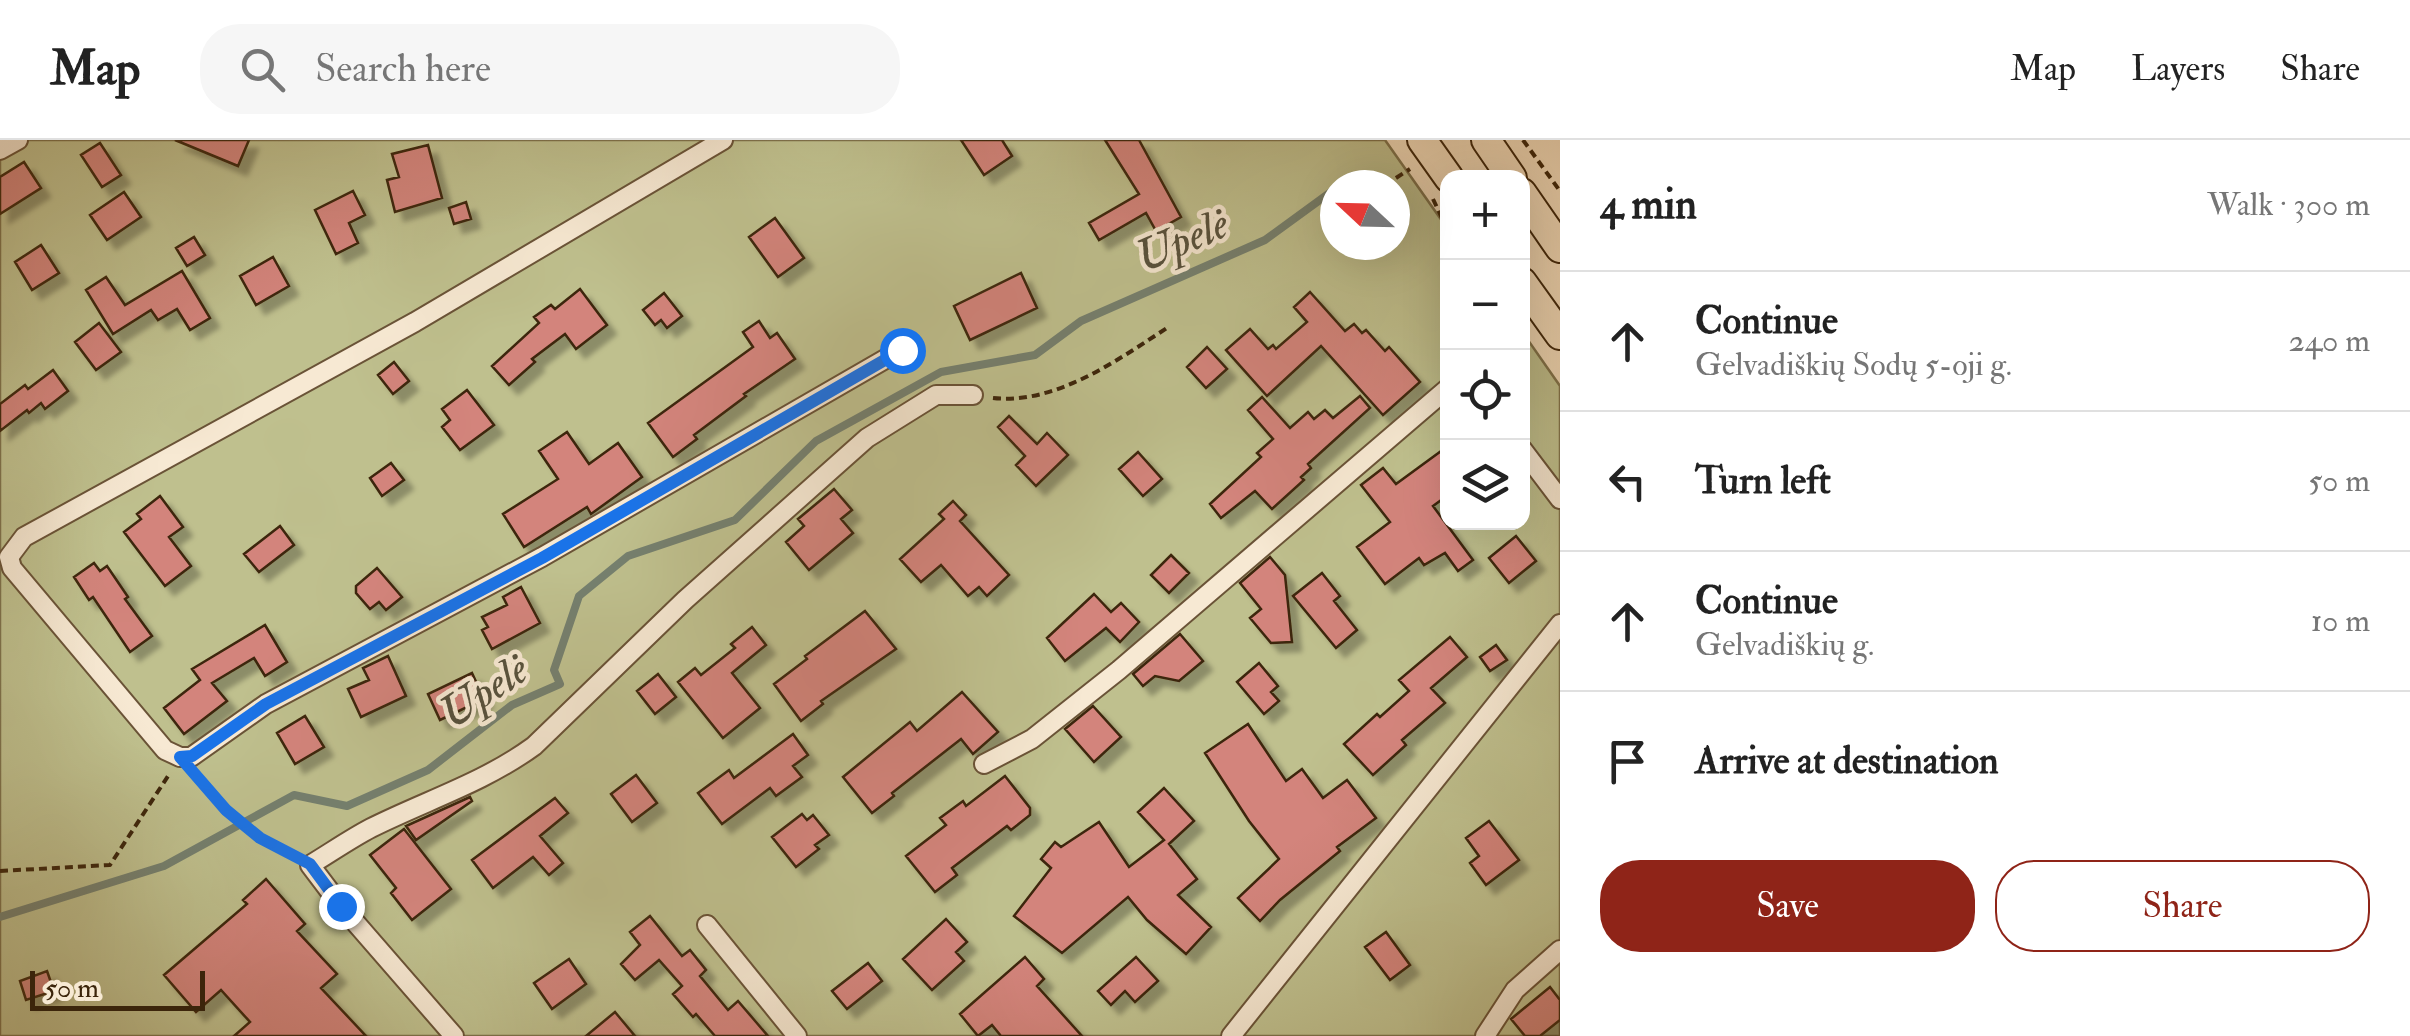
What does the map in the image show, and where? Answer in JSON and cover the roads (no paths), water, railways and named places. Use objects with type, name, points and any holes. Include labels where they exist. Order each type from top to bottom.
[{"type":"main road","points":[[1486,140],[1507,170]]},
{"type":"main road","points":[[1420,152],[1440,170]]},
{"type":"main road","points":[[1530,205],[1560,248]]},
{"type":"main road","points":[[1530,293],[1560,335]]},
{"type":"street","points":[[0,150],[18,140]]},
{"type":"street","points":[[723,140],[415,322],[24,537],[9,558],[20,581],[165,750],[180,757],[192,756],[266,704],[542,558],[902,350]]},
{"type":"street","points":[[443,1032],[310,864],[371,828],[474,784],[506,766],[534,746],[685,600],[867,438],[936,394],[974,396]]},
{"type":"street","points":[[984,764],[1032,739],[1119,670],[1440,395]]},
{"type":"street","points":[[1530,459],[1560,498]]},
{"type":"street","points":[[1231,1036],[1560,624]]},
{"type":"street","points":[[707,925],[797,1036]]},
{"type":"street","points":[[1486,1036],[1515,990],[1560,950]]},
{"type":"waterway","name":"Upelė","points":[[0,917],[164,866],[294,795],[347,806],[428,770],[512,705],[560,684],[554,670],[579,596],[628,556],[735,520],[816,441],[941,372],[1035,355],[1081,321],[1265,240],[1320,200]]}]
